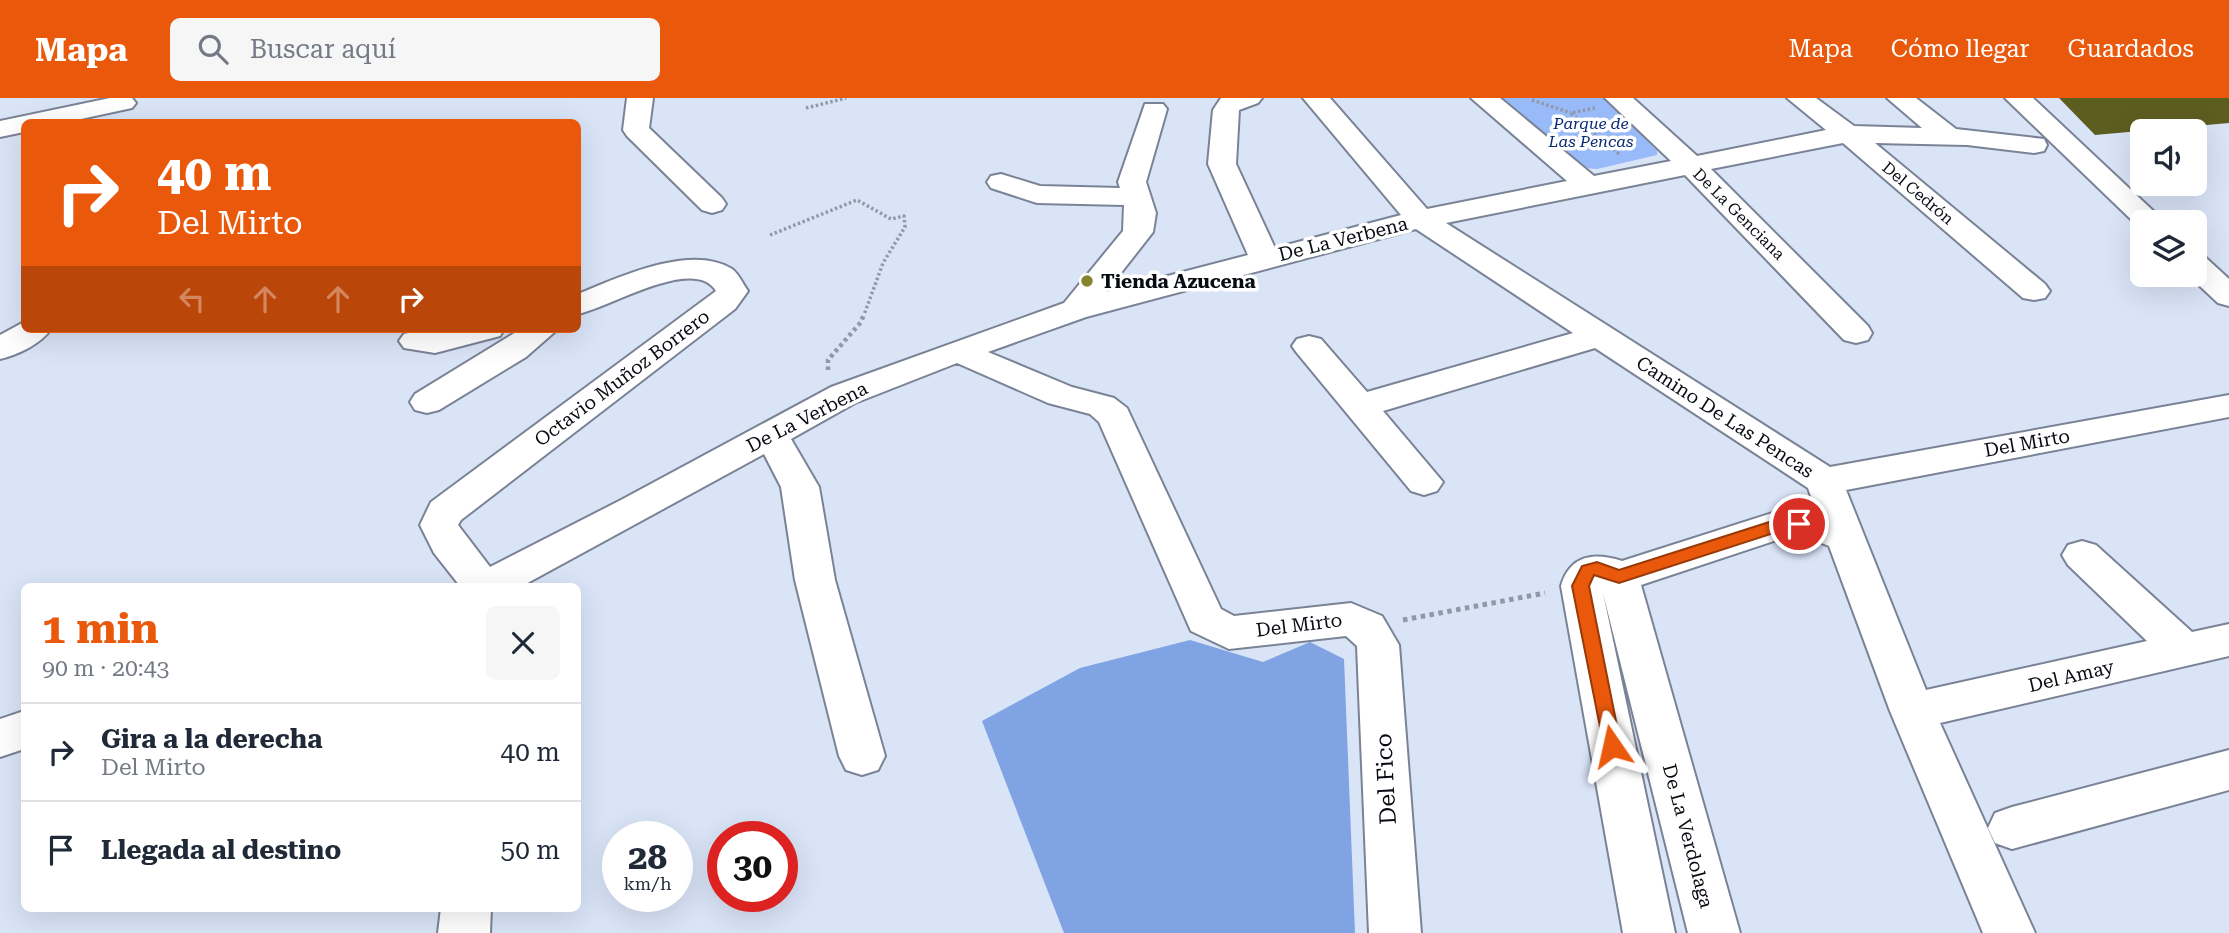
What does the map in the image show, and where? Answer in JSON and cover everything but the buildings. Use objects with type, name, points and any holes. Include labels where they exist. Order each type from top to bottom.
[{"type":"street","points":[[640,98],[636,130],[712,204]]},
{"type":"street","points":[[1249,98],[1231,102],[1226,110],[1222,164],[1265,259]]},
{"type":"street","name":"Camino De Las Pencas","points":[[1316,98],[1420,219],[1824,481],[1912,711],[2009,933]]},
{"type":"street","points":[[1484,98],[1588,185]]},
{"type":"street","name":"Del Cedrón","points":[[1800,98],[1848,134],[2034,291]]},
{"type":"street","points":[[1900,98],[1959,137]]},
{"type":"street","points":[[2013,98],[2015,137],[2048,140]]},
{"type":"street","points":[[2018,98],[2048,140],[2104,178],[2137,210]]},
{"type":"street","points":[[46,119],[128,101]]},
{"type":"street","points":[[104,119],[128,101]]},
{"type":"street","name":"De La Genciana","points":[[1610,103],[1690,164],[1856,333]]},
{"type":"street","points":[[1075,310],[1138,232],[1140,213],[1133,174],[1154,109]]},
{"type":"street","points":[[0,129],[21,125]]},
{"type":"street","name":"De La Verbena","points":[[1959,137],[2013,127]]},
{"type":"street","name":"De La Verbena","points":[[492,583],[635,510],[843,395],[1075,310],[1420,219],[1848,134],[2048,140]]},
{"type":"street","points":[[1001,182],[1037,194],[1136,197]]},
{"type":"street","name":"Octavio Muñoz Borrero","points":[[483,583],[448,544],[439,525],[444,512],[724,302],[732,291],[730,282],[720,274],[707,270],[680,270],[656,275],[581,304]]},
{"type":"street","points":[[2207,276],[2229,296]]},
{"type":"street","points":[[0,349],[28,333]]},
{"type":"street","points":[[416,341],[435,343],[473,333]]},
{"type":"street","points":[[427,402],[514,350],[537,333]]},
{"type":"street","points":[[1360,407],[1599,336]]},
{"type":"street","points":[[1309,346],[1424,482]]},
{"type":"street","name":"Del Mirto","points":[[957,351],[1060,395],[1102,406],[1114,416],[1202,612],[1217,628],[1229,633],[1351,619],[1367,627]]},
{"type":"street","name":"Del Mirto","points":[[1824,481],[2229,406]]},
{"type":"street","points":[[768,436],[778,446],[806,498],[815,578],[862,756]]},
{"type":"street","points":[[1649,933],[1600,582],[1785,523],[1815,526],[1846,537]]},
{"type":"street","points":[[2082,555],[2184,650]]},
{"type":"street","name":"De La Verdolaga","points":[[1600,582],[1714,933]]},
{"type":"street","name":"Del Fico","points":[[1367,627],[1378,645],[1395,933]]},
{"type":"street","name":"Del Amay","points":[[1912,711],[2229,640]]},
{"type":"street","points":[[0,738],[21,731]]},
{"type":"street","points":[[2012,828],[2229,770]]},
{"type":"street","points":[[464,933],[466,912]]},
{"type":"path","points":[[806,108],[846,98]]},
{"type":"path","points":[[1527,98],[1570,113],[1620,155]]},
{"type":"path","points":[[1570,113],[1610,103]]},
{"type":"path","points":[[769,235],[857,200],[891,219],[904,216],[905,227],[883,263],[861,322],[828,360],[827,368],[843,395]]},
{"type":"path","name":"Del Mirto","points":[[1367,627],[1600,582]]},
{"type":"green space","name":"Parque de Las Pencas","points":[[1499,98],[1606,98],[1657,151],[1657,155],[1597,169],[1584,168]]},
{"type":"shaded area","points":[[1190,640],[1263,662],[1310,642],[1344,659],[1355,933],[1064,933],[982,721],[1080,668]]},
{"type":"place","name":"Tienda Azucena","points":[[1087,281]]},
{"type":"route","points":[[1612,746],[1581,586],[1582,578],[1588,571],[1597,568],[1610,571],[1619,577],[1785,523],[1799,524]]}]
